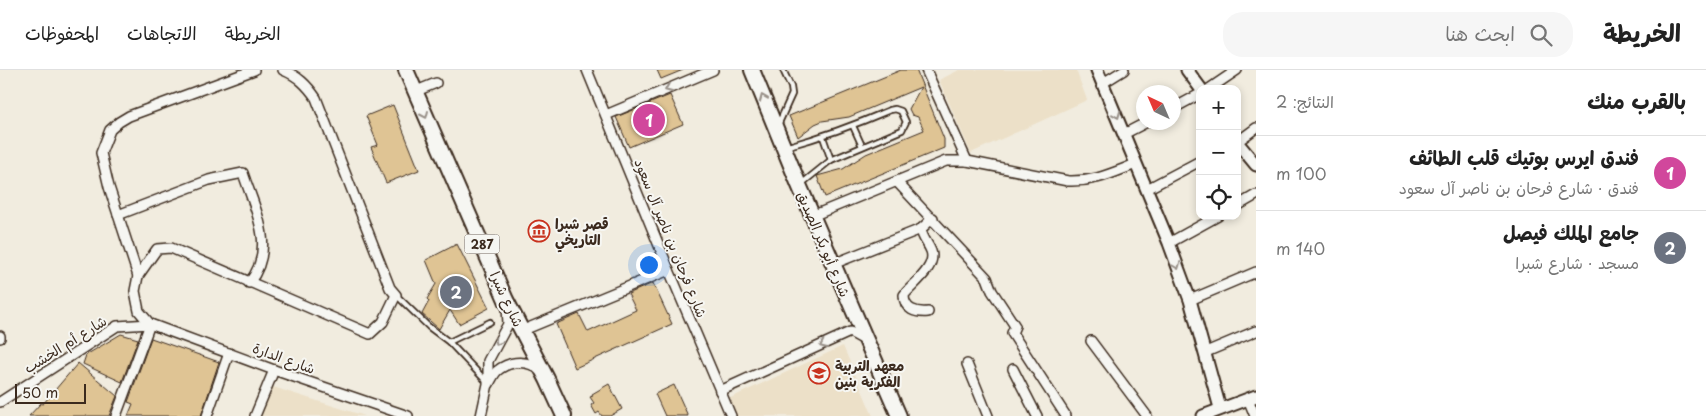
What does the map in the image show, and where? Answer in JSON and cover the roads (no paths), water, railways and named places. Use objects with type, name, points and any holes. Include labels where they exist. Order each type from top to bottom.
[{"type":"main road","name":"شارع شبرا","points":[[406,70],[506,300],[564,416]]},
{"type":"main road","name":"شارع أبو بكر الصديق","points":[[752,70],[799,186],[899,416]]},
{"type":"street","points":[[138,276],[109,187],[101,153],[110,130],[129,116],[254,70]]},
{"type":"street","points":[[116,416],[150,324],[139,311],[135,291],[138,276],[157,249],[171,248],[370,334],[384,322],[396,295],[390,288],[316,98],[307,84],[293,74],[283,70]]},
{"type":"street","name":"شارع فرحان بن ناصر آل سعود","points":[[587,70],[731,416]]},
{"type":"street","points":[[606,116],[713,70]]},
{"type":"street","points":[[926,70],[967,161]]},
{"type":"street","points":[[1097,70],[1169,243],[1190,300],[1220,408]]},
{"type":"street","points":[[1103,83],[1124,70]]},
{"type":"street","points":[[1187,70],[1198,85]]},
{"type":"street","points":[[1215,85],[1237,70]]},
{"type":"street","points":[[414,92],[436,83]]},
{"type":"street","points":[[1181,104],[1196,96]]},
{"type":"street","points":[[1124,134],[1136,128]]},
{"type":"street","points":[[1241,139],[1256,128]]},
{"type":"street","points":[[1241,147],[1256,165]]},
{"type":"street","points":[[812,216],[946,161],[967,161],[1068,181],[1082,182],[1092,181],[1136,164]]},
{"type":"street","points":[[1146,189],[1196,163]]},
{"type":"street","points":[[118,215],[209,180],[243,174],[263,233],[263,255],[256,274],[249,283]]},
{"type":"street","points":[[897,182],[933,218],[987,278],[992,291],[1015,326],[1012,333],[1066,416]]},
{"type":"street","points":[[1241,204],[1256,195]]},
{"type":"street","points":[[833,264],[921,229],[933,218]]},
{"type":"street","points":[[1169,243],[1211,220]]},
{"type":"street","points":[[921,229],[922,235],[932,253],[931,262],[904,295],[904,300],[913,312],[928,312]]},
{"type":"street","points":[[522,331],[669,270]]},
{"type":"street","points":[[1190,300],[1256,272]]},
{"type":"street","points":[[481,416],[488,384],[488,361],[508,324],[506,300]]},
{"type":"street","name":"شارع الدارة","points":[[150,324],[388,413],[408,416]]},
{"type":"street","name":"شارع أم الخشب","points":[[0,402],[117,326],[150,324]]},
{"type":"street","points":[[1206,352],[1256,331]]},
{"type":"street","points":[[720,392],[850,332],[866,341]]},
{"type":"street","points":[[1091,341],[1148,416]]},
{"type":"street","points":[[208,416],[229,353]]},
{"type":"street","points":[[488,384],[496,371],[509,363],[524,362],[537,368],[547,379]]},
{"type":"street","points":[[967,364],[988,416]]},
{"type":"street","points":[[1013,369],[1037,416]]},
{"type":"street","points":[[255,416],[274,370]]},
{"type":"street","points":[[1203,416],[1220,408],[1252,398],[1255,416]]},
{"type":"lane","points":[[776,129],[792,94],[791,87],[783,70]]},
{"type":"lane","points":[[784,147],[823,137],[895,109],[901,111],[906,122],[902,130],[831,160],[799,186]]},
{"type":"lane","points":[[853,126],[862,146]]},
{"type":"lane","points":[[823,137],[831,160]]},
{"type":"lane","points":[[396,295],[429,328],[449,342],[488,384]]},
{"type":"lane","points":[[449,342],[490,322]]},
{"type":"place","name":"فندق ايرس بوتيك قلب الطائف","points":[[649,120]]},
{"type":"place","name":"قصر شبرا التاريخي","points":[[539,231]]},
{"type":"place","name":"جامع الملك فيصل","points":[[456,292]]},
{"type":"place","name":"معهد التربية الفكرية بنين","points":[[819,373]]}]
